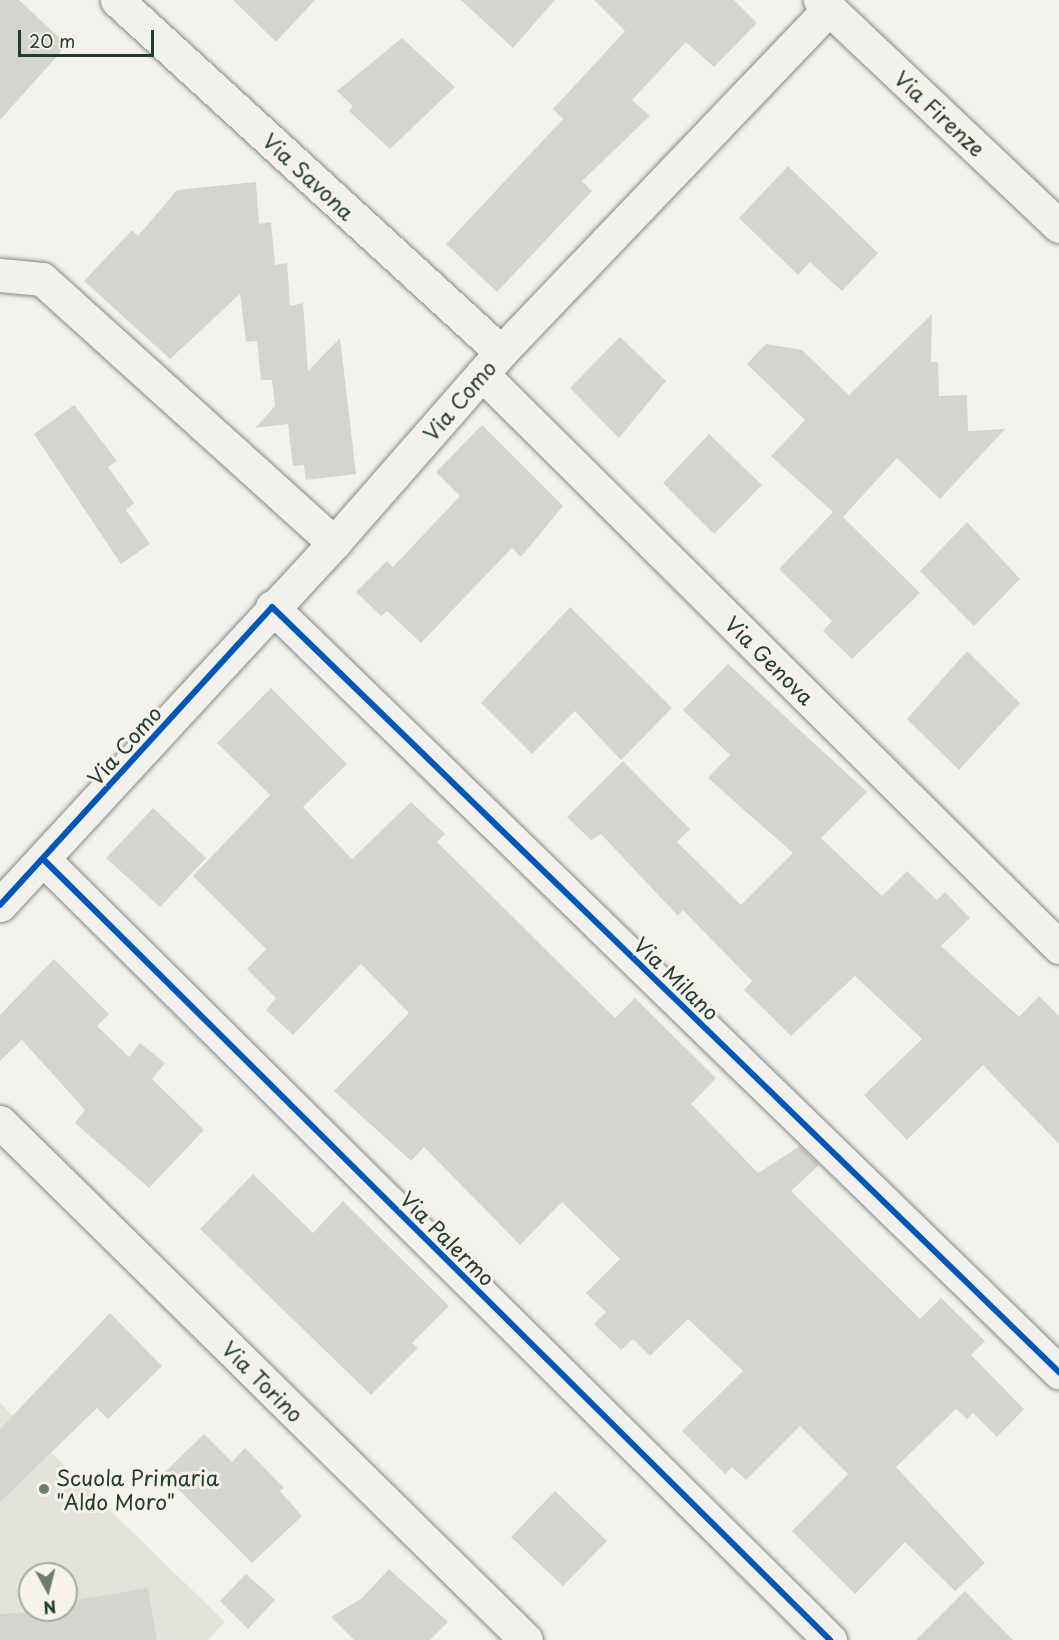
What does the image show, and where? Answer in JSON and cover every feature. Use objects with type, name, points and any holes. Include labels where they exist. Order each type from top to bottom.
[{"type":"street","name":"Via Savona","points":[[117,0],[491,363]]},
{"type":"street","name":"Via Como","points":[[3,896],[43,859],[272,607],[334,543],[491,363],[825,4]]},
{"type":"street","name":"Via Firenze","points":[[825,4],[1059,226]]},
{"type":"street","points":[[0,275],[42,279],[334,543]]},
{"type":"street","name":"Via Genova","points":[[491,363],[1059,947]]},
{"type":"street","name":"Via Milano","points":[[272,607],[1059,1372]]},
{"type":"street","name":"Via Palermo","points":[[43,859],[830,1640]]},
{"type":"street","name":"Via Torino","points":[[0,1122],[526,1640]]},
{"type":"shaded area","name":"Scuola Primaria \"Aldo Moro\"","points":[[0,1403],[225,1622],[208,1640],[0,1640]]},
{"type":"building","points":[[0,0],[19,0],[67,45],[0,120]]},
{"type":"building","points":[[233,0],[315,0],[276,42]]},
{"type":"building","points":[[461,0],[555,0],[513,48]]},
{"type":"building","points":[[594,0],[734,0],[757,23],[714,67],[686,42],[632,100],[650,116],[582,181],[592,191],[497,292],[446,244],[563,119],[553,109],[625,31]]},
{"type":"building","points":[[402,38],[455,87],[390,149],[349,111],[353,106],[337,91]]},
{"type":"building","points":[[788,166],[878,253],[842,291],[810,262],[798,275],[739,218]]},
{"type":"building","points":[[256,182],[259,224],[271,222],[275,265],[287,263],[290,306],[303,303],[308,371],[340,338],[356,474],[306,480],[304,465],[293,466],[288,424],[255,428],[275,406],[272,380],[261,380],[257,341],[246,342],[240,294],[170,359],[84,281],[132,230],[138,236],[177,190]]},
{"type":"building","points":[[932,314],[931,362],[938,362],[939,396],[967,395],[968,431],[1005,429],[940,499],[897,458],[843,517],[920,593],[852,659],[823,631],[832,621],[779,569],[833,512],[771,456],[805,420],[747,364],[766,344],[802,350],[849,395]]},
{"type":"building","points":[[620,337],[666,381],[619,438],[570,388]]},
{"type":"building","points":[[74,405],[117,461],[108,467],[134,503],[126,510],[150,544],[121,564],[34,434]]},
{"type":"building","points":[[482,425],[563,506],[521,557],[512,548],[421,643],[387,611],[381,616],[356,592],[387,561],[393,567],[460,496],[436,472]]},
{"type":"building","points":[[709,434],[762,485],[714,534],[663,483]]},
{"type":"building","points":[[967,522],[1020,579],[974,626],[920,571]]},
{"type":"building","points":[[570,607],[672,708],[621,760],[575,711],[532,754],[481,703]]},
{"type":"building","points":[[967,651],[1020,703],[959,770],[907,719]]},
{"type":"building","points":[[728,664],[867,792],[821,838],[882,896],[907,871],[937,900],[945,892],[970,918],[941,946],[1019,1017],[1039,996],[1059,1016],[1059,1144],[983,1065],[907,1140],[864,1095],[922,1039],[855,976],[791,1036],[744,990],[752,981],[683,910],[678,916],[601,834],[591,840],[567,817],[623,761],[690,829],[677,842],[741,905],[793,853],[708,778],[730,755],[683,710]]},
{"type":"building","points":[[271,688],[347,764],[303,807],[352,859],[411,802],[445,834],[437,842],[615,1018],[635,998],[716,1078],[691,1104],[758,1173],[800,1146],[819,1165],[791,1191],[920,1319],[941,1298],[985,1341],[971,1355],[1024,1409],[997,1437],[973,1413],[967,1419],[956,1409],[896,1467],[985,1563],[955,1591],[905,1542],[855,1594],[792,1531],[848,1474],[800,1426],[746,1480],[732,1467],[725,1474],[682,1431],[743,1371],[688,1319],[650,1356],[633,1339],[621,1350],[594,1324],[606,1312],[586,1293],[620,1259],[562,1202],[520,1245],[424,1147],[411,1161],[334,1091],[409,1013],[361,964],[293,1035],[266,1010],[276,998],[247,969],[266,949],[193,876],[270,795],[217,743]]},
{"type":"building","points":[[153,808],[206,858],[160,907],[106,858]]},
{"type":"building","points":[[54,959],[109,1014],[97,1026],[129,1057],[140,1043],[165,1063],[152,1079],[204,1130],[149,1188],[75,1123],[85,1110],[22,1040],[0,1061],[0,1015]]},
{"type":"building","points":[[253,1174],[313,1233],[343,1201],[449,1306],[412,1343],[418,1348],[371,1395],[200,1229]]},
{"type":"building","points":[[110,1313],[162,1366],[108,1419],[97,1408],[0,1502],[0,1429]]},
{"type":"building","points":[[204,1434],[232,1462],[245,1448],[284,1488],[280,1491],[302,1516],[252,1563],[163,1474]]},
{"type":"building","points":[[555,1491],[607,1541],[563,1586],[511,1537]]},
{"type":"building","points":[[389,1569],[448,1622],[430,1640],[354,1640],[331,1617],[362,1598]]},
{"type":"building","points":[[246,1574],[275,1600],[248,1629],[220,1601]]},
{"type":"building","points":[[148,1588],[157,1640],[0,1640],[0,1614],[18,1613],[18,1622],[78,1622],[78,1600]]},
{"type":"building","points":[[965,1591],[1013,1640],[916,1640]]},
{"type":"cycle path","points":[[0,905],[272,607],[1059,1372]]},
{"type":"cycle path","points":[[43,859],[830,1640]]},
{"type":"place","name":"Scuola Primaria \"Aldo Moro\"","points":[[44,1489]]}]
